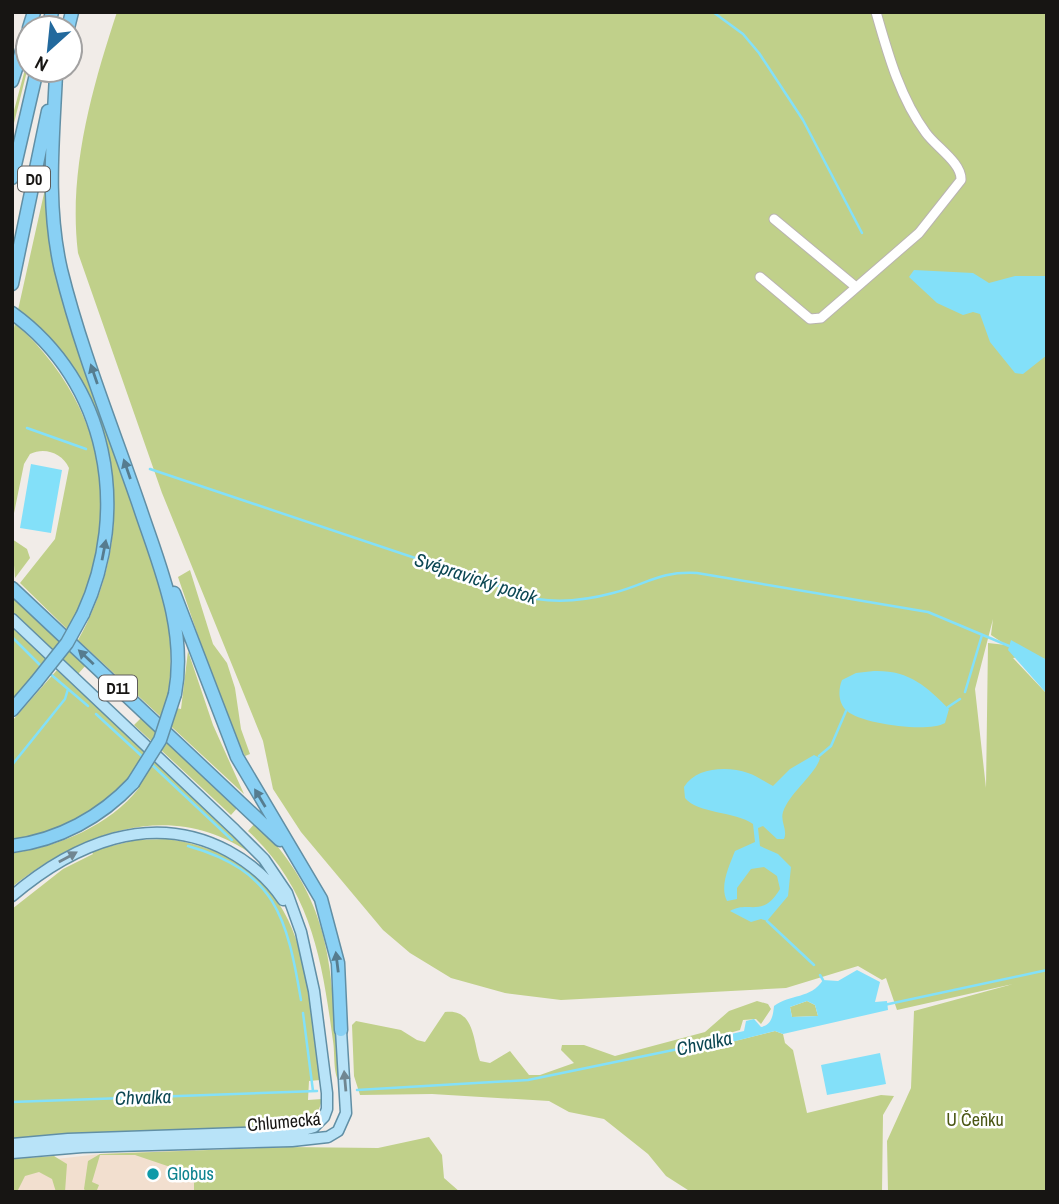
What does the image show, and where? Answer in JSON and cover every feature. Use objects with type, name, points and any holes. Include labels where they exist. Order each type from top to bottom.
[{"type":"highway","name":"D0","points":[[12,178],[34,84]]},
{"type":"highway","name":"D0","points":[[12,284],[54,84]]},
{"type":"highway","points":[[12,846],[41,841],[73,828],[111,804],[132,783],[160,740],[175,694],[178,664],[176,629],[152,545],[75,315],[57,249],[51,181],[56,84]]},
{"type":"highway","points":[[12,313],[41,338],[69,373],[90,413],[101,445],[107,479],[108,524],[100,569],[83,614],[67,643],[12,710]]},
{"type":"highway","points":[[152,545],[183,614],[237,757],[310,876]]},
{"type":"highway","name":"D11","points":[[12,588],[267,827],[310,876]]},
{"type":"highway","name":"Chlumecká","points":[[310,876],[334,940],[341,1030]]},
{"type":"main road","points":[[12,619],[264,859],[287,893],[297,915],[305,951]]},
{"type":"main road","points":[[12,896],[52,866],[106,840],[144,833],[189,836],[231,853],[266,879],[288,907],[305,951]]},
{"type":"main road","name":"Chlumecká","points":[[12,1144],[68,1139],[290,1132],[314,1127],[324,1117],[328,1106],[321,1036],[305,951]]},
{"type":"main road","name":"Chlumecká","points":[[12,1153],[63,1148],[292,1141],[328,1137],[341,1127],[346,1107],[341,1030]]},
{"type":"street","points":[[760,278],[814,320],[821,318],[919,233],[958,186],[961,175],[927,135],[909,108],[876,12]]},
{"type":"street","points":[[774,219],[856,287]]},
{"type":"shaded area","points":[[195,1150],[198,1192],[12,1192],[12,1164],[100,1154]]},
{"type":"green space","name":"U Čeňku","points":[[117,12],[1047,12],[1047,660],[1035,655],[1013,658],[1047,694],[1047,1192],[888,1192],[887,1141],[911,1088],[914,1011],[1013,984],[897,1010],[886,978],[882,980],[858,966],[786,988],[561,1000],[505,993],[451,978],[410,953],[383,930],[301,832],[273,789],[263,741],[162,493],[78,253],[76,192],[79,161],[91,100]],"holes":[[[993,619],[991,635],[1006,645],[988,643],[986,788],[975,689]]]},
{"type":"green space","points":[[21,84],[24,84],[12,131],[12,118]]},
{"type":"green space","points":[[45,189],[56,271],[165,603],[170,655],[167,706],[181,709],[188,651],[213,725],[244,794],[78,640],[94,608],[105,574],[112,539],[114,504],[111,468],[104,434],[91,400],[67,361],[18,310]]},
{"type":"green space","points":[[15,323],[46,355],[70,390],[88,427],[99,467],[102,507],[99,548],[87,589],[67,629],[20,583],[55,539],[69,468],[62,458],[47,451],[30,454],[24,464],[12,523],[12,338]]},
{"type":"green space","points":[[12,539],[27,549],[30,558],[15,578]]},
{"type":"green space","points":[[190,570],[213,644],[227,663],[235,688],[241,729],[250,754],[245,756],[225,715],[178,577]]},
{"type":"green space","points":[[12,594],[87,664],[78,674],[12,611]]},
{"type":"green space","points":[[12,627],[46,659],[12,701]]},
{"type":"green space","points":[[57,670],[233,833],[254,856],[223,838],[192,828],[160,825],[98,837],[39,867],[12,887],[12,853],[48,846],[82,832],[114,813],[139,788],[127,779],[104,803],[76,820],[12,840],[12,721]]},
{"type":"green space","points":[[143,716],[239,806],[231,815],[134,725]]},
{"type":"green space","points":[[256,822],[283,853],[302,883],[316,913],[325,942],[330,974],[339,1081],[324,982],[310,927],[300,901],[286,877],[269,853],[248,831]]},
{"type":"green space","points":[[168,839],[213,851],[248,870],[273,895],[290,925],[302,960],[310,998],[320,1080],[309,1081],[308,1100],[322,1099],[317,1112],[310,1120],[286,1127],[12,1139],[12,909],[63,869],[93,854],[91,851],[136,840]]},
{"type":"green space","points":[[757,1001],[768,1004],[771,1009],[761,1024],[756,1019],[743,1020],[740,1030],[712,1038],[715,1046],[775,1031],[783,1034],[785,1043],[793,1050],[807,1113],[881,1095],[894,1096],[883,1115],[882,1192],[691,1192],[666,1176],[648,1154],[604,1119],[569,1112],[549,1101],[432,1094],[360,1095],[354,1076],[352,1025],[356,1021],[401,1030],[425,1042],[445,1012],[455,1012],[462,1015],[471,1028],[480,1061],[490,1063],[510,1051],[529,1075],[540,1075],[574,1063],[561,1050],[562,1045],[584,1045],[615,1056],[705,1032],[729,1011]]},
{"type":"green space","points":[[807,1001],[815,1005],[818,1016],[792,1017],[790,1007]]},
{"type":"green space","points":[[429,1137],[442,1155],[444,1178],[460,1192],[194,1192],[194,1179],[188,1173],[135,1155],[100,1155],[92,1182],[99,1185],[97,1190],[86,1192],[84,1189],[88,1161],[100,1154],[287,1147],[378,1148]]},
{"type":"green space","points":[[54,1156],[67,1164],[65,1192],[56,1192],[52,1179],[39,1172],[25,1176],[17,1192],[12,1192],[12,1159]]},
{"type":"water","points":[[914,270],[973,273],[989,283],[1015,276],[1047,276],[1047,355],[1023,374],[1015,373],[990,342],[980,314],[973,312],[963,315],[937,303],[909,277]]},
{"type":"water","points":[[31,464],[62,470],[51,533],[20,528]]},
{"type":"water","points":[[1011,640],[1047,660],[1047,694],[1008,650]]},
{"type":"water","points":[[856,673],[897,673],[916,681],[949,709],[945,723],[925,727],[895,726],[866,720],[847,711],[840,696],[842,680]]},
{"type":"water","points":[[814,755],[820,758],[818,764],[791,797],[783,812],[784,839],[777,839],[763,826],[758,828],[760,846],[778,854],[791,867],[788,896],[767,921],[761,919],[751,922],[730,911],[767,904],[780,889],[777,876],[764,867],[751,869],[737,888],[737,899],[727,901],[724,889],[728,869],[735,851],[755,842],[753,824],[691,803],[685,798],[684,787],[696,775],[722,769],[748,773],[773,786],[790,769]]},
{"type":"water","points":[[857,970],[880,982],[875,1002],[887,1001],[888,1010],[783,1034],[775,1031],[716,1046],[714,1038],[744,1031],[746,1021],[754,1019],[761,1027],[768,1024],[774,1006],[780,1002],[813,990],[823,980],[838,981]],"holes":[[[807,1001],[815,1005],[818,1016],[792,1017],[790,1007]]]},
{"type":"water","points":[[880,1053],[886,1084],[827,1095],[821,1065]]},
{"type":"waterway","points":[[713,12],[743,34],[759,53],[803,120],[862,233]]},
{"type":"waterway","name":"Svépravický potok","points":[[27,428],[86,449]]},
{"type":"waterway","name":"Svépravický potok","points":[[150,469],[537,599],[584,599],[663,576],[697,573],[928,612],[1009,646]]},
{"type":"waterway","points":[[965,692],[982,635]]},
{"type":"waterway","points":[[12,637],[43,668]]},
{"type":"waterway","points":[[48,672],[88,706]]},
{"type":"waterway","points":[[12,765],[65,699],[68,689]]},
{"type":"waterway","points":[[948,707],[960,699]]},
{"type":"waterway","points":[[819,756],[831,746],[846,711]]},
{"type":"waterway","points":[[96,714],[145,759]]},
{"type":"waterway","points":[[150,763],[232,840]]},
{"type":"waterway","points":[[188,846],[218,856],[241,869],[259,884],[282,922],[290,945],[301,1000]]},
{"type":"waterway","points":[[767,921],[814,965]]},
{"type":"waterway","name":"Chvalka","points":[[884,1005],[1047,970]]},
{"type":"waterway","points":[[820,975],[823,980]]},
{"type":"waterway","points":[[303,1013],[313,1091]]},
{"type":"waterway","name":"Chvalka","points":[[357,1090],[528,1080],[717,1041]]},
{"type":"waterway","name":"Chvalka","points":[[12,1102],[317,1091]]},
{"type":"place","name":"Globus","points":[[153,1174]]}]
